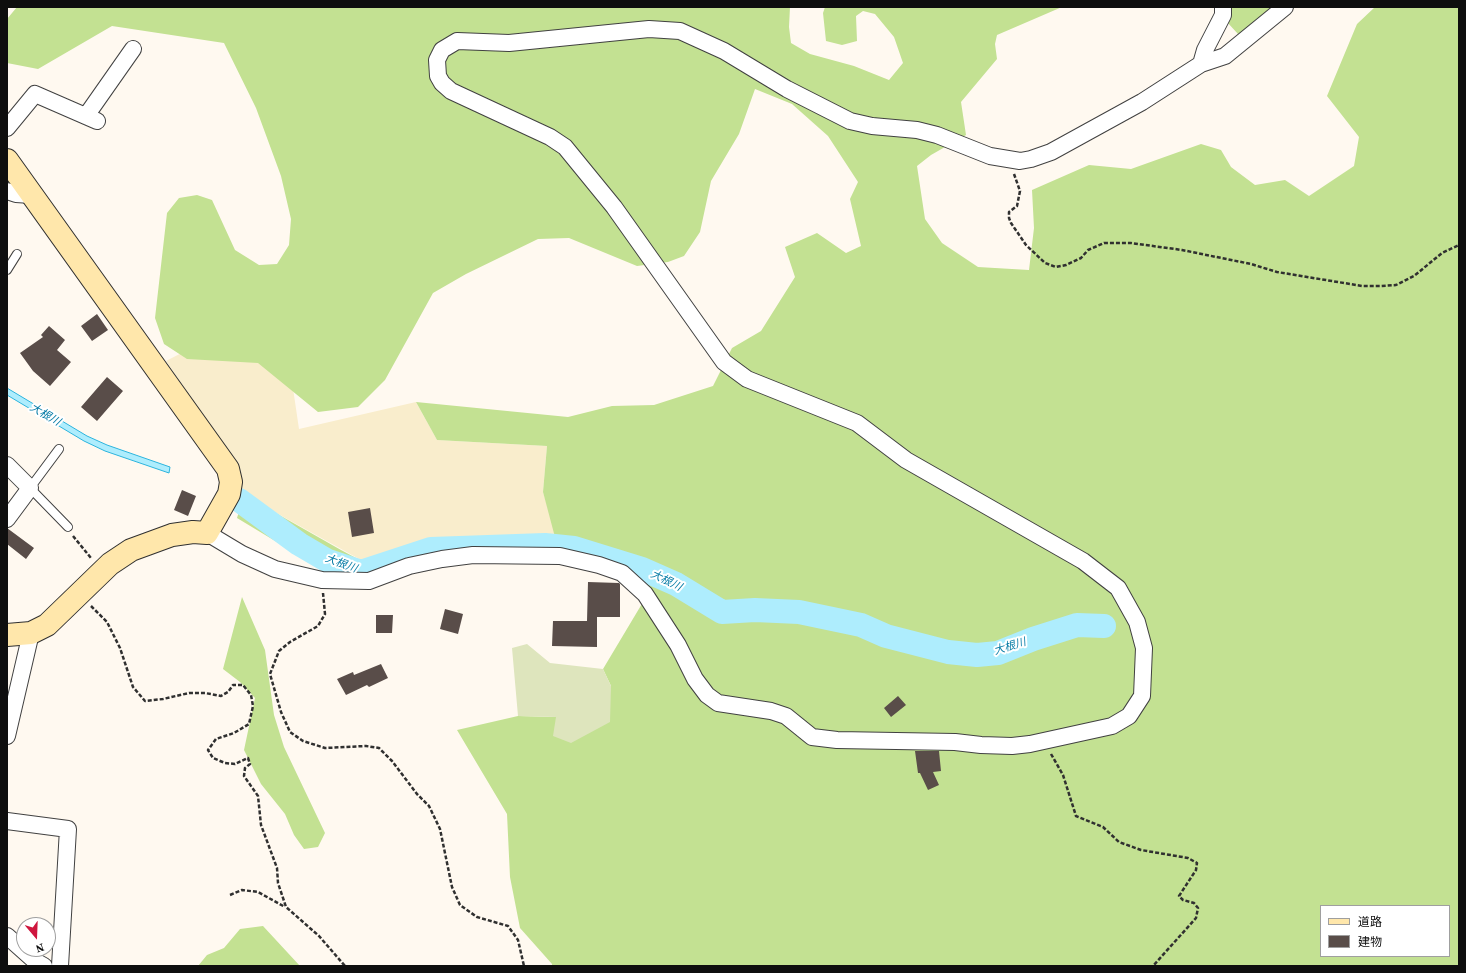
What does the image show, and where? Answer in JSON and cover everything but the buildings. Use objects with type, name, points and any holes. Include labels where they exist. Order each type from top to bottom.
[{"type":"street","points":[[1201,64],[1205,50],[1223,15],[1223,7]]},
{"type":"street","points":[[7,635],[31,634],[47,625],[110,564],[131,550],[172,535],[193,532],[207,534],[242,554],[275,569],[322,580],[369,581],[409,566],[442,559],[473,556],[560,556],[599,565],[622,573],[645,594],[678,645],[695,679],[707,695],[718,703],[771,711],[786,716],[812,737],[830,740],[925,743],[955,742],[981,745],[1030,744],[1112,726],[1129,716],[1142,696],[1144,648],[1137,622],[1118,588],[1083,561],[906,460],[857,423],[747,380],[724,362],[614,207],[565,147],[550,137],[452,91],[442,83],[438,76],[437,60],[442,50],[457,41],[509,43],[649,30],[680,31],[724,51],[787,89],[850,121],[872,126],[917,130],[937,135],[990,156],[1020,161],[1051,152],[1142,102],[1201,64],[1225,56],[1285,7]]},
{"type":"street","points":[[7,128],[35,94],[92,118],[133,49]]},
{"type":"street","points":[[7,160],[228,469],[231,482],[229,494],[207,534]]},
{"type":"street","points":[[7,190],[16,194],[32,195]]},
{"type":"street","points":[[7,465],[30,488],[7,519]]},
{"type":"street","points":[[7,736],[31,634]]},
{"type":"street","points":[[7,821],[68,829],[60,966]]},
{"type":"street","points":[[7,936],[35,961],[44,966]]},
{"type":"lane","points":[[7,270],[17,254]]},
{"type":"lane","points":[[59,449],[30,488],[69,529]]},
{"type":"path","points":[[1006,159],[1020,191],[1017,206],[1010,212],[1009,218],[1011,223],[1026,245],[1046,263],[1056,267],[1066,265],[1081,258],[1088,250],[1104,243],[1125,243],[1182,250],[1251,264],[1277,272],[1362,286],[1380,286],[1396,285],[1414,276],[1442,253],[1459,245]]},
{"type":"path","points":[[69,529],[93,562]]},
{"type":"path","points":[[322,580],[325,614],[318,626],[279,650],[270,674],[281,712],[290,732],[303,741],[325,748],[366,746],[379,748],[392,761],[417,794],[429,806],[437,823],[452,887],[460,905],[477,917],[508,926],[518,940],[524,966]]},
{"type":"path","points":[[80,594],[107,622],[120,648],[133,687],[145,701],[164,699],[189,693],[205,693],[221,696],[228,692],[233,685],[243,685],[252,695],[253,706],[249,724],[234,733],[216,739],[208,750],[214,758],[225,763],[235,764],[248,758],[250,764],[245,768],[244,776],[258,796],[261,825],[277,868],[278,883],[286,907]]},
{"type":"path","points":[[1030,744],[1046,747],[1055,758],[1076,816],[1103,826],[1119,842],[1141,850],[1188,858],[1197,863],[1196,870],[1179,896],[1183,900],[1194,903],[1198,908],[1196,918],[1153,966]]},
{"type":"path","points":[[230,895],[242,890],[258,892],[286,907],[319,936],[345,966]]},
{"type":"shaded area","points":[[286,341],[299,429],[416,402],[437,440],[547,446],[543,492],[560,547],[515,556],[388,575],[244,495],[234,461],[166,361],[199,344]]},
{"type":"green space","points":[[17,7],[790,7],[789,27],[791,43],[810,54],[854,66],[889,80],[903,63],[894,37],[875,14],[863,11],[856,16],[857,41],[842,45],[826,41],[823,13],[825,7],[1062,7],[997,35],[995,44],[997,59],[961,102],[966,135],[931,155],[917,166],[925,219],[942,243],[978,267],[1029,270],[1034,228],[1032,190],[1089,165],[1131,169],[1201,144],[1221,150],[1231,167],[1255,185],[1285,180],[1309,196],[1354,166],[1359,137],[1327,96],[1357,24],[1375,7],[1459,7],[1459,966],[552,966],[552,964],[520,928],[510,877],[507,814],[457,730],[518,716],[556,717],[611,686],[603,669],[649,592],[623,569],[600,556],[560,556],[543,492],[547,446],[437,440],[416,402],[568,417],[612,406],[654,405],[713,386],[732,348],[761,331],[795,277],[785,247],[817,233],[846,253],[861,246],[850,199],[858,182],[828,136],[792,104],[755,89],[739,134],[711,181],[700,232],[684,256],[668,262],[637,266],[569,238],[538,239],[466,274],[433,293],[385,380],[358,407],[318,412],[258,363],[187,359],[164,344],[155,318],[167,213],[179,198],[197,195],[212,200],[235,250],[259,265],[277,264],[289,245],[291,219],[281,176],[256,108],[224,43],[112,26],[38,69],[7,63],[7,19]]},
{"type":"green space","points":[[1230,7],[1295,7],[1283,17],[1238,34],[1227,22]]},
{"type":"green space","points":[[244,495],[388,575],[351,581],[300,556],[237,518]]},
{"type":"green space","points":[[242,597],[265,650],[274,715],[284,747],[325,833],[318,847],[304,849],[294,835],[285,814],[261,784],[244,750],[255,698],[240,682],[223,669]]},
{"type":"green space","points":[[527,644],[550,663],[603,669],[611,686],[610,722],[571,743],[553,736],[556,717],[518,716],[512,648]]},
{"type":"green space","points":[[263,926],[300,966],[198,966],[207,955],[224,948],[240,929]]},
{"type":"water","points":[[7,388],[87,436],[107,445],[170,467],[169,473],[105,451],[84,441],[7,395]]},
{"type":"waterway","name":"大根川","points":[[239,500],[299,544],[328,561],[361,572],[431,549],[545,545],[574,548],[642,569],[676,584],[722,612],[755,610],[799,612],[861,625],[886,636],[948,652],[977,655],[998,653],[1033,639],[1077,625],[1104,626]]}]
